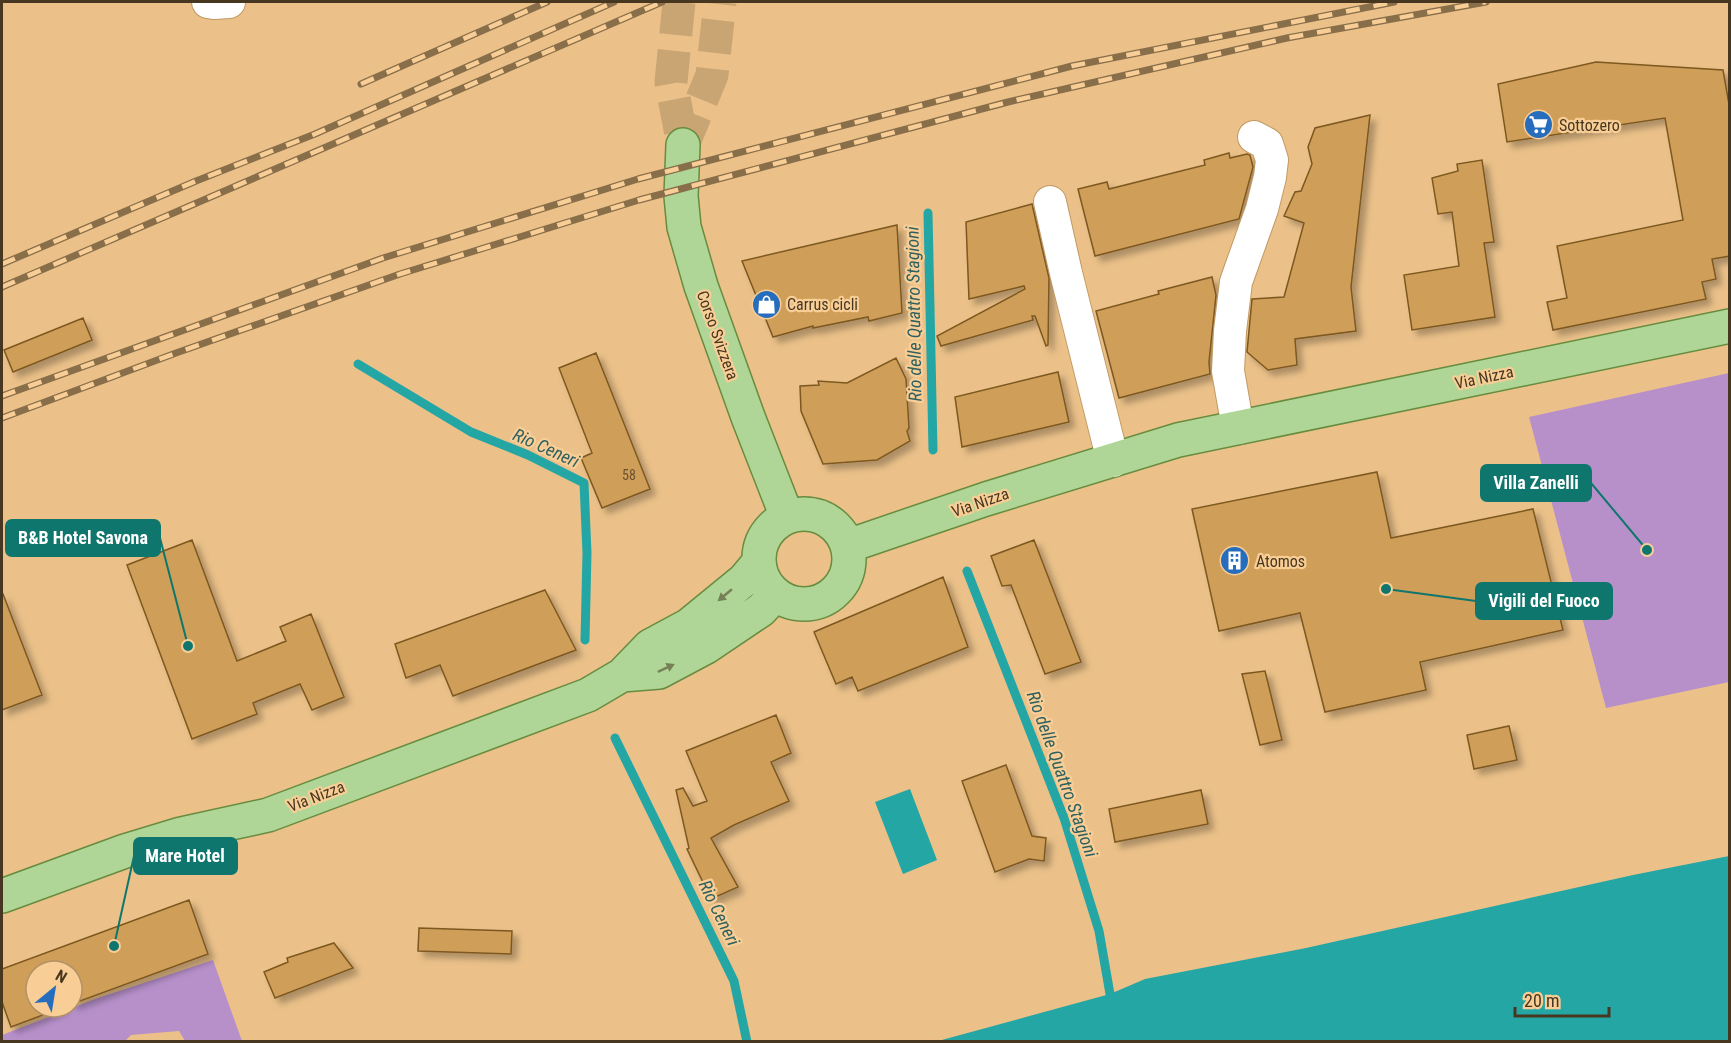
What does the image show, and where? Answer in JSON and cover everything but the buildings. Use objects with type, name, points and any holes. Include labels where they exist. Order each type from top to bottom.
[{"type":"main road","name":"Corso Svizzera","points":[[683,145],[681,196],[684,227],[701,286],[787,517]]},
{"type":"main road","name":"Via Nizza","points":[[848,546],[986,499],[1178,440],[1730,326]]},
{"type":"main road","points":[[802,513],[817,515],[830,522],[841,532],[848,546],[850,561],[847,574],[840,587],[830,597],[816,603],[788,602],[767,585],[762,575],[759,562],[760,549],[766,536],[775,525],[787,517],[802,513]]},
{"type":"main road","points":[[622,675],[650,646],[689,625],[744,580],[759,562]]},
{"type":"main road","points":[[622,675],[659,672],[705,647],[761,610],[776,594]]},
{"type":"main road","name":"Via Nizza","points":[[2,896],[125,851],[181,834],[268,815],[588,695],[622,675]]},
{"type":"street","points":[[208,2],[229,2]]},
{"type":"street","points":[[1238,428],[1228,371],[1233,302],[1236,282],[1262,209],[1272,160],[1267,144],[1254,137]]},
{"type":"street","points":[[1050,202],[1065,273],[1113,461]]},
{"type":"shaded area","points":[[1729,373],[1729,682],[1606,708],[1529,417]]},
{"type":"shaded area","points":[[213,960],[242,1041],[185,1041],[179,1031],[131,1035],[125,1041],[2,1041],[2,1035],[43,1019],[84,1019],[84,1003]]},
{"type":"water","points":[[910,789],[937,860],[903,874],[875,802]]},
{"type":"water","points":[[1729,856],[1729,1041],[938,1041],[1110,994],[1145,979],[1306,948],[1633,875]]},
{"type":"waterway","name":"Rio delle Quattro Stagioni","points":[[928,213],[933,450]]},
{"type":"waterway","name":"Rio Ceneri","points":[[358,364],[471,432],[528,455],[584,483],[587,553],[585,640]]},
{"type":"waterway","name":"Rio delle Quattro Stagioni","points":[[967,571],[1064,818],[1099,931],[1110,994]]},
{"type":"waterway","name":"Rio Ceneri","points":[[615,738],[734,981],[747,1042]]},
{"type":"tunnel","points":[[679,2],[671,82],[683,145]]},
{"type":"tunnel","points":[[683,145],[712,75],[720,2]]},
{"type":"railway","points":[[361,84],[547,2]]},
{"type":"railway","points":[[2,264],[196,181],[315,134],[614,2]]},
{"type":"railway","points":[[2,287],[662,2]]},
{"type":"railway","points":[[2,396],[383,258],[638,179],[1072,66],[1394,2]]},
{"type":"railway","points":[[2,418],[176,353],[400,274],[639,200],[1008,102],[1287,38],[1486,2]]},
{"type":"place","name":"Sottozero","points":[[1538,125]]},
{"type":"place","name":"Carrus cicli","points":[[766,304]]},
{"type":"place","name":"Villa Zanelli","points":[[1647,550]]},
{"type":"place","name":"Atomos","points":[[1235,561]]},
{"type":"place","name":"Vigili del Fuoco","points":[[1386,589]]},
{"type":"place","name":"B&B Hotel Savona","points":[[188,646]]},
{"type":"place","name":"Mare Hotel","points":[[114,946]]}]
